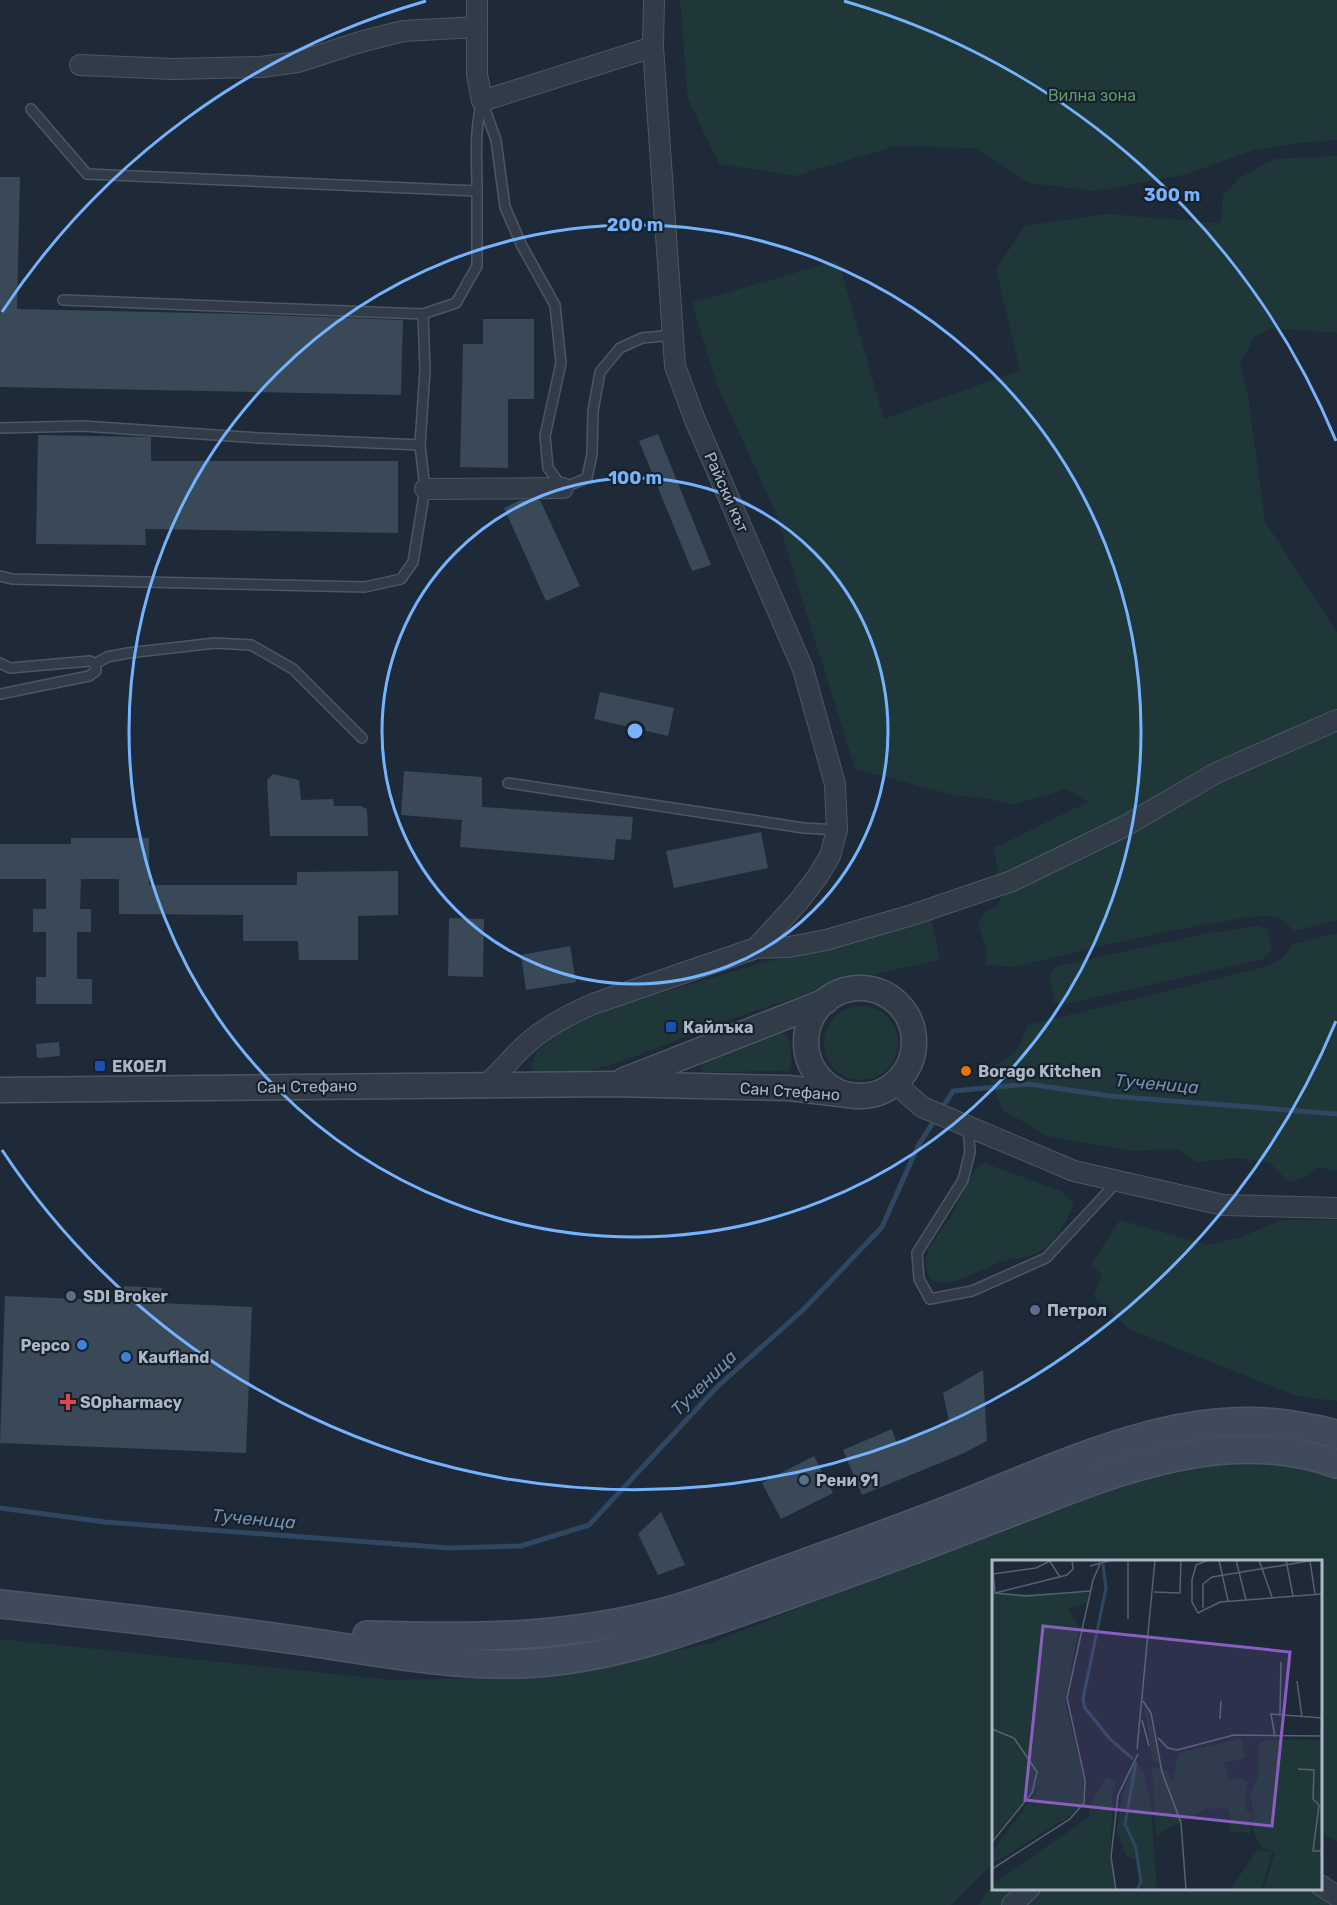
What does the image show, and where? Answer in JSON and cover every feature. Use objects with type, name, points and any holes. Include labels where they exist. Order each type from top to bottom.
[{"type":"main road","points":[[235,1631],[472,1638],[524,1636],[617,1623],[669,1611],[735,1588],[916,1522],[1079,1458],[1139,1438],[1201,1426],[1256,1421],[1282,1423],[1337,1435]]},
{"type":"main road","points":[[0,1604],[235,1631],[462,1664],[527,1664],[566,1660],[621,1650],[690,1630],[912,1550],[1085,1483],[1141,1465],[1198,1453],[1255,1449],[1310,1454],[1337,1464]]},
{"type":"street","points":[[477,0],[477,74],[482,100],[653,47]]},
{"type":"street","name":"Райски кът","points":[[654,0],[653,47],[675,366],[695,420],[803,669],[835,784],[837,830],[830,856],[799,901],[756,948]]},
{"type":"street","points":[[80,65],[173,69],[261,67],[298,62],[403,31],[477,27]]},
{"type":"street","points":[[425,489],[563,488]]},
{"type":"street","points":[[487,1084],[547,1028],[593,1004],[756,948],[789,947],[826,940],[912,915],[1012,881],[1125,826],[1216,773],[1337,720]]},
{"type":"street","points":[[852,988],[867,988],[881,992],[894,1000],[904,1011],[914,1037],[913,1052],[909,1065],[895,1083],[877,1094],[857,1096],[842,1093],[827,1085],[816,1074],[809,1059],[806,1044],[808,1027],[815,1013],[825,1001],[852,988]]},
{"type":"street","name":"Сан Стефано","points":[[614,1084],[825,1001]]},
{"type":"street","points":[[895,1083],[921,1107],[1074,1171],[1223,1205],[1337,1208]]},
{"type":"street","name":"Сан Стефано","points":[[0,1090],[614,1084],[789,1088],[857,1096]]},
{"type":"street","points":[[1322,1886],[1337,1896]]},
{"type":"street","points":[[1012,1905],[1028,1890]]},
{"type":"lane","points":[[63,300],[423,314],[456,303],[477,266],[477,140],[478,113],[482,100]]},
{"type":"lane","points":[[482,100],[496,140],[505,207],[522,246],[555,305],[561,363],[545,436],[548,468],[563,488],[587,478],[592,454],[593,411],[600,372],[620,348],[642,338],[674,335]]},
{"type":"lane","points":[[31,109],[87,174],[477,192]]},
{"type":"lane","points":[[0,576],[12,579],[364,587],[401,579],[413,562],[425,489],[420,445],[424,370],[423,314]]},
{"type":"lane","points":[[0,428],[83,426],[259,438],[420,445]]},
{"type":"lane","points":[[95,664],[107,657],[128,653],[215,643],[251,645],[293,669],[362,738]]},
{"type":"lane","points":[[0,663],[10,668],[90,661],[95,664]]},
{"type":"lane","points":[[0,694],[89,676],[96,671],[95,664]]},
{"type":"lane","points":[[508,783],[804,828],[837,830]]},
{"type":"lane","points":[[968,1127],[970,1152],[963,1180],[916,1253],[920,1279],[930,1299],[972,1291],[1046,1258],[1118,1182]]},
{"type":"green space","name":"Вилна зона","points":[[680,0],[1337,0],[1337,140],[1255,150],[1183,175],[1096,191],[1029,183],[977,148],[895,146],[795,176],[719,164],[688,99]]},
{"type":"green space","points":[[1337,156],[1337,333],[1271,328],[1255,336],[1240,364],[1248,396],[1265,521],[1337,633],[1337,920],[1294,931],[1283,920],[1269,916],[1257,916],[1123,941],[1013,967],[985,965],[987,951],[978,924],[986,911],[996,908],[1002,896],[994,848],[1088,802],[1066,789],[1012,805],[987,798],[957,796],[855,769],[774,508],[717,385],[692,303],[838,260],[884,419],[1020,370],[996,269],[1025,226],[1107,214],[1221,223],[1223,195],[1239,178],[1275,159]]},
{"type":"green space","points":[[931,918],[940,960],[857,979],[802,995],[601,1068],[572,1074],[537,1076],[531,1067],[537,1051],[566,1028],[616,1007],[765,962]]},
{"type":"green space","points":[[1257,926],[1268,929],[1272,951],[1263,959],[1062,1005],[1054,1002],[1049,974],[1058,966],[1209,933]]},
{"type":"green space","points":[[1337,933],[1337,1171],[1318,1167],[1304,1177],[1289,1182],[1269,1162],[1239,1158],[1196,1162],[1178,1149],[1130,1151],[1047,1136],[1003,1110],[985,1070],[1012,1054],[1021,1042],[1028,1025],[1264,967],[1281,958],[1293,944]]},
{"type":"green space","points":[[861,1006],[875,1009],[887,1017],[895,1029],[898,1043],[895,1057],[887,1069],[875,1077],[861,1080],[847,1077],[835,1069],[827,1057],[824,1043],[827,1029],[835,1017],[847,1009]]},
{"type":"green space","points":[[780,1032],[788,1036],[792,1060],[789,1071],[703,1072],[700,1066],[702,1059]]},
{"type":"green space","points":[[984,1163],[1061,1191],[1074,1203],[1057,1236],[1040,1251],[1000,1262],[955,1281],[944,1283],[934,1281],[928,1275],[926,1262],[929,1250],[950,1218],[973,1173],[978,1166]]},
{"type":"green space","points":[[1120,1220],[1208,1245],[1242,1237],[1280,1220],[1337,1220],[1337,1401],[1297,1396],[1131,1330],[1094,1296],[1102,1275],[1091,1264]]},
{"type":"green space","points":[[1251,1460],[1308,1465],[1337,1478],[1337,1842],[1322,1833],[1322,1560],[992,1560],[992,1864],[951,1905],[0,1905],[0,1639],[393,1680],[556,1676],[711,1643],[1117,1481],[1189,1466]]},
{"type":"green space","points":[[992,1884],[992,1890],[1322,1890],[1337,1905],[978,1905]]},
{"type":"building","points":[[0,177],[20,177],[17,309],[403,320],[401,395],[0,387]]},
{"type":"building","points":[[483,319],[534,319],[534,399],[508,399],[508,468],[460,467],[463,344],[483,344]]},
{"type":"building","points":[[658,434],[711,565],[692,571],[639,441]]},
{"type":"building","points":[[38,435],[151,437],[151,461],[398,461],[398,533],[145,529],[146,545],[36,544]]},
{"type":"building","points":[[521,500],[540,500],[580,586],[546,601],[504,508]]},
{"type":"building","points":[[600,692],[674,708],[668,736],[594,719]]},
{"type":"building","points":[[404,771],[482,777],[482,807],[633,817],[631,840],[616,839],[614,860],[460,847],[462,820],[401,815]]},
{"type":"building","points":[[273,774],[299,780],[301,800],[333,799],[334,806],[361,806],[367,809],[368,836],[270,836],[267,780]]},
{"type":"building","points":[[761,832],[768,868],[674,888],[666,851]]},
{"type":"building","points":[[71,838],[149,838],[149,885],[297,885],[297,872],[398,871],[398,915],[358,916],[358,960],[299,960],[298,941],[243,941],[243,915],[119,914],[119,879],[81,879],[80,909],[91,909],[91,932],[77,932],[77,979],[92,979],[92,1004],[36,1004],[36,977],[46,977],[46,932],[33,932],[33,909],[46,909],[46,879],[0,879],[0,844],[71,844]]},
{"type":"building","points":[[449,918],[484,919],[483,977],[448,976]]},
{"type":"building","points":[[570,946],[576,982],[526,990],[521,955]]},
{"type":"building","points":[[59,1042],[60,1056],[37,1058],[36,1044]]},
{"type":"building","name":"Kaufland","points":[[124,1286],[162,1288],[161,1303],[252,1307],[246,1453],[0,1443],[5,1296],[123,1301]]},
{"type":"building","points":[[983,1370],[987,1441],[962,1454],[862,1495],[843,1450],[892,1429],[897,1444],[949,1421],[943,1393]]},
{"type":"building","points":[[814,1456],[833,1493],[781,1519],[762,1483]]},
{"type":"building","points":[[661,1512],[685,1565],[658,1575],[638,1534]]},
{"type":"waterway","name":"Тученица","points":[[0,1508],[105,1522],[449,1548],[521,1546],[589,1525],[717,1387],[804,1309],[882,1227],[918,1146],[953,1091],[1028,1084],[1110,1096],[1337,1114]]},
{"type":"place","name":"Кайлъка","points":[[671,1027]]},
{"type":"place","name":"ЕКОЕЛ","points":[[100,1066]]},
{"type":"place","name":"Borago Kitchen","points":[[966,1071]]},
{"type":"place","name":"SDI Broker","points":[[71,1296]]},
{"type":"place","name":"Петрол","points":[[1035,1310]]},
{"type":"place","name":"Pepco","points":[[82,1345]]},
{"type":"place","name":"Kaufland","points":[[126,1357]]},
{"type":"place","name":"SOpharmacy","points":[[68,1402]]},
{"type":"place","name":"Рени 91","points":[[804,1480]]}]
